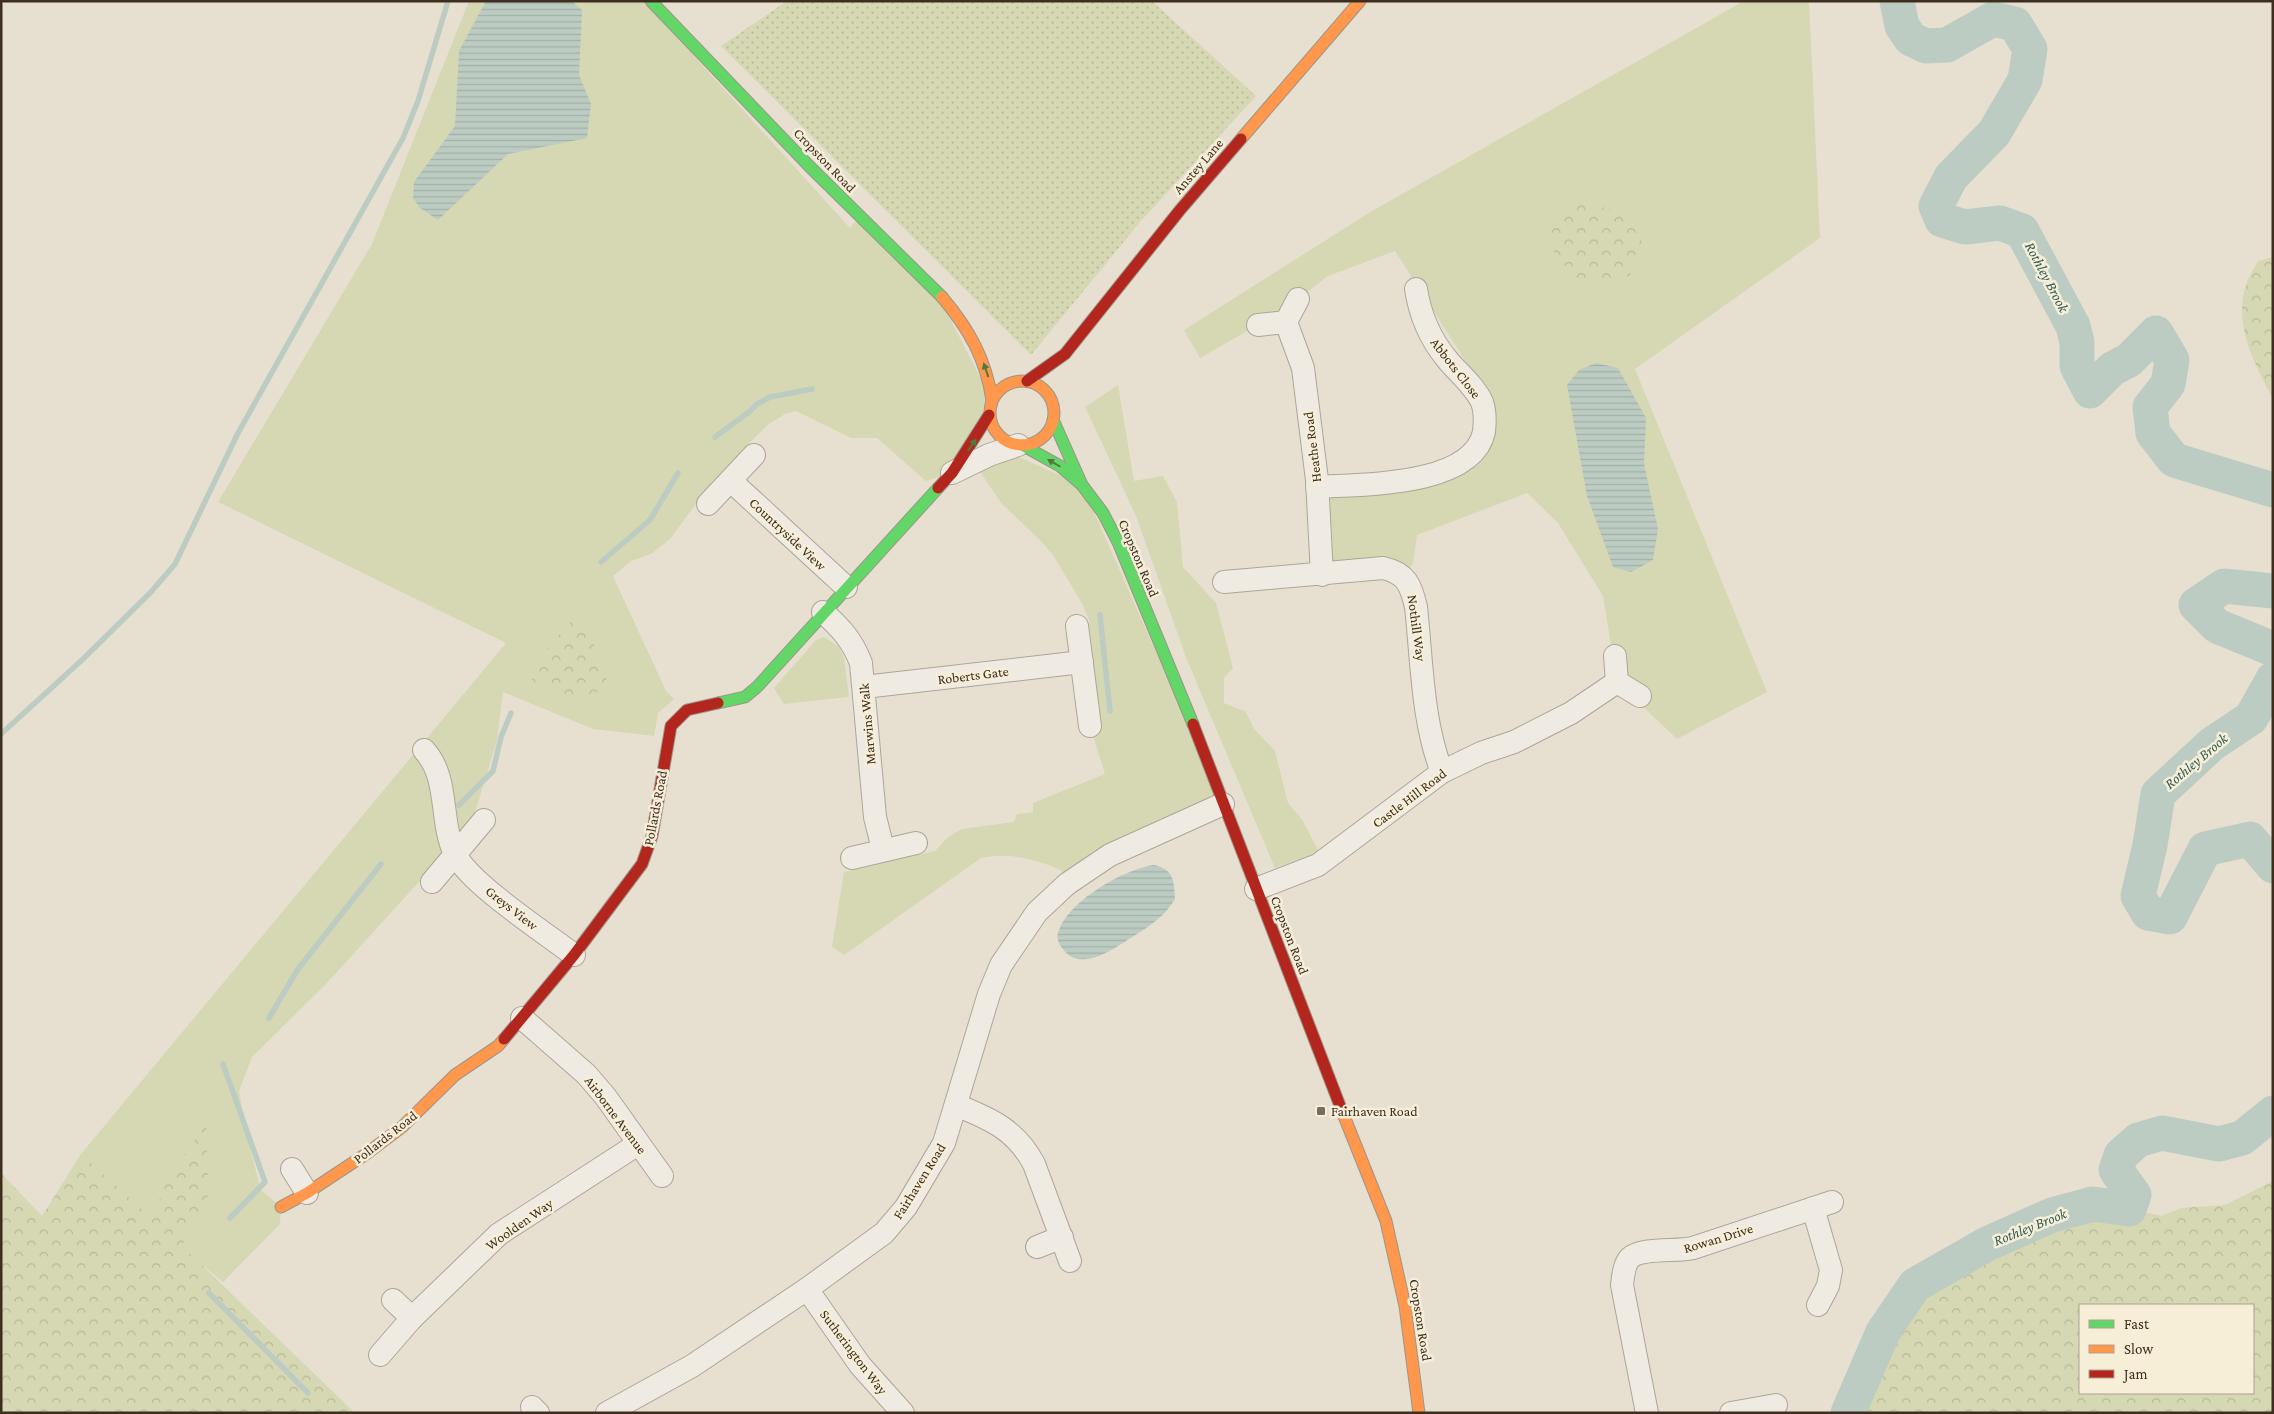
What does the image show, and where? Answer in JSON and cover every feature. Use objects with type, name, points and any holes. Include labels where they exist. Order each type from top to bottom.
[{"type":"street","name":"Cropston Road","points":[[651,1],[863,220],[930,282],[961,319],[975,341],[988,376],[992,400],[989,415],[992,426],[998,435],[1007,442],[1020,445],[1060,466],[1082,485],[1103,513],[1118,542],[1200,741],[1386,1221],[1405,1306],[1419,1413]]},
{"type":"street","name":"Anstey Lane","points":[[1052,401],[1065,354],[1180,210],[1360,1]]},
{"type":"street","name":"Abbots Close","points":[[1317,487],[1424,478],[1452,468],[1474,451],[1482,438],[1485,425],[1482,402],[1428,332],[1419,310],[1416,289]]},
{"type":"street","points":[[1258,325],[1286,322],[1298,299]]},
{"type":"street","name":"Heathe Road","points":[[1286,322],[1302,368],[1317,487],[1322,574]]},
{"type":"street","name":"Cropston Road","points":[[975,341],[995,360]]},
{"type":"street","name":"Anstey Lane","points":[[1017,378],[1065,354]]},
{"type":"street","points":[[992,400],[1002,388],[1017,378],[1037,384],[1046,391],[1052,401]]},
{"type":"street","name":"Cropston Road","points":[[1052,401],[1053,420],[1082,485]]},
{"type":"street","name":"Pollards Road","points":[[281,1206],[307,1193],[366,1154],[402,1127],[455,1076],[498,1046],[574,955],[642,864],[652,836],[671,726],[678,716],[702,705],[745,697],[757,687],[823,612],[952,473],[989,415]]},
{"type":"street","points":[[1020,445],[1042,438],[1049,430],[1053,420]]},
{"type":"street","name":"Pollards Road","points":[[952,473],[1020,445]]},
{"type":"street","points":[[708,504],[754,455]]},
{"type":"street","name":"Countryside View","points":[[731,481],[846,587]]},
{"type":"street","name":"Nothill Way","points":[[1224,582],[1382,568],[1404,577],[1412,588],[1429,727],[1434,753],[1442,772]]},
{"type":"street","name":"Marwins Walk","points":[[823,612],[845,632],[861,662],[875,817],[883,849]]},
{"type":"street","points":[[1077,626],[1090,726]]},
{"type":"street","points":[[1615,656],[1617,682],[1640,696]]},
{"type":"street","name":"Roberts Gate","points":[[864,687],[1082,662]]},
{"type":"street","name":"Castle Hill Road","points":[[1256,889],[1318,865],[1442,772],[1481,753],[1514,742],[1571,713],[1617,682]]},
{"type":"street","points":[[424,750],[438,770],[450,842],[456,855]]},
{"type":"street","name":"Fairhaven Road","points":[[607,1413],[692,1366],[808,1289],[884,1233],[906,1207],[944,1142],[989,994],[1001,965],[1037,912],[1067,884],[1110,855],[1223,804]]},
{"type":"street","points":[[432,882],[484,820]]},
{"type":"street","points":[[852,858],[883,849],[916,843]]},
{"type":"street","name":"Greys View","points":[[456,855],[480,883],[574,955]]},
{"type":"street","name":"Airborne Avenue","points":[[522,1018],[586,1074],[605,1096],[662,1176]]},
{"type":"street","points":[[956,1105],[992,1119],[1007,1130],[1027,1150],[1070,1261]]},
{"type":"street","name":"Woolden Way","points":[[380,1355],[412,1318],[499,1234],[638,1144]]},
{"type":"street","points":[[292,1169],[307,1193]]},
{"type":"street","name":"Rowan Drive","points":[[1647,1413],[1622,1285],[1624,1270],[1630,1258],[1644,1251],[1679,1251],[1693,1248],[1823,1205],[1831,1270],[1828,1286],[1818,1305]]},
{"type":"street","points":[[1036,1247],[1062,1237]]},
{"type":"street","name":"Sutherington Way","points":[[808,1289],[860,1365],[903,1413]]},
{"type":"street","points":[[393,1300],[412,1318]]},
{"type":"street","points":[[1745,1412],[1776,1404]]},
{"type":"green space","points":[[469,1],[644,1],[850,228],[857,220],[931,282],[992,400],[952,473],[926,481],[877,438],[851,438],[796,411],[785,414],[769,424],[750,442],[698,501],[670,539],[651,554],[631,561],[613,576],[666,691],[674,699],[658,713],[654,736],[593,729],[503,692],[497,740],[473,819],[456,848],[417,884],[326,984],[252,1057],[239,1091],[251,1152],[261,1190],[281,1207],[280,1224],[223,1282],[192,1257],[81,1154],[506,643],[218,502],[372,244]]},
{"type":"green space","points":[[787,1],[1152,1],[1256,96],[1140,222],[1031,355],[721,46]]},
{"type":"green space","points":[[1744,1],[1809,1],[1820,238],[1635,369],[1767,692],[1677,739],[1617,682],[1603,596],[1558,523],[1527,493],[1417,535],[1413,563],[1404,577],[1322,569],[1323,493],[1484,454],[1495,407],[1395,251],[1328,276],[1298,299],[1286,322],[1258,325],[1200,358],[1184,330],[1372,211]]},
{"type":"green space","points":[[1579,204],[1614,211],[1623,215],[1636,229],[1646,253],[1629,276],[1602,286],[1573,276],[1555,254],[1545,234]]},
{"type":"green space","points":[[2273,257],[2273,399],[2253,359],[2244,330],[2242,315],[2246,285],[2258,261]]},
{"type":"green space","points":[[1118,385],[1134,481],[1163,476],[1177,502],[1183,567],[1216,603],[1233,668],[1224,678],[1224,703],[1246,712],[1254,729],[1275,751],[1288,803],[1303,821],[1319,852],[1275,868],[1187,660],[1136,516],[1085,407]]},
{"type":"green space","points":[[1003,450],[1082,485],[1223,804],[1067,884],[1061,870],[1042,863],[1012,856],[981,858],[844,955],[832,947],[844,872],[935,851],[948,837],[962,829],[1014,822],[1017,814],[1033,812],[1033,803],[1105,774],[1090,726],[1077,626],[1090,623],[1083,605],[1053,555],[1002,504],[973,462]]},
{"type":"green space","points":[[574,618],[584,622],[607,674],[602,688],[598,692],[588,695],[571,695],[553,691],[544,688],[532,680],[534,671],[543,654]]},
{"type":"green space","points":[[824,637],[839,647],[844,658],[849,697],[784,704],[774,688],[816,640]]},
{"type":"green space","points":[[206,1124],[209,1194],[182,1246],[355,1413],[1,1413],[1,1173],[42,1216],[81,1154],[153,1219],[165,1183]]},
{"type":"green space","points":[[2273,1181],[2273,1413],[1860,1413],[1915,1285],[2052,1215],[2123,1208],[2162,1216],[2181,1208],[2225,1205]]},
{"type":"shaded area","points":[[486,1],[572,1],[582,10],[579,75],[591,104],[587,138],[508,154],[438,220],[420,208],[413,198],[414,182],[455,126],[459,51]]},
{"type":"shaded area","points":[[1596,363],[1618,368],[1646,418],[1644,464],[1658,529],[1653,560],[1631,572],[1613,567],[1587,496],[1567,385],[1579,370]]},
{"type":"shaded area","points":[[1154,865],[1161,867],[1169,873],[1174,886],[1175,899],[1160,917],[1119,945],[1094,958],[1076,959],[1062,948],[1058,939],[1059,930],[1074,908],[1086,897],[1114,879]]},
{"type":"waterway","points":[[1,734],[82,660],[151,592],[175,564],[238,433],[403,138],[418,101],[448,1]]},
{"type":"waterway","name":"Rothley Brook","points":[[1897,1],[1902,26],[1911,39],[1926,46],[1947,45],[1993,19],[2015,24],[2030,49],[2025,80],[1994,133],[1951,177],[1936,206],[1942,220],[1965,227],[2000,223],[2022,231],[2073,326],[2077,342],[2077,366],[2090,391],[2112,369],[2129,360],[2156,333],[2172,360],[2168,384],[2150,407],[2153,433],[2174,460],[2273,490]]},
{"type":"waterway","points":[[715,437],[757,404],[770,397],[812,389]]},
{"type":"waterway","points":[[601,562],[650,520],[678,473]]},
{"type":"waterway","name":"Rothley Brook","points":[[2273,591],[2224,586],[2196,605],[2217,626],[2273,649]]},
{"type":"waterway","points":[[1100,615],[1110,711]]},
{"type":"waterway","name":"Rothley Brook","points":[[2273,679],[2251,718],[2212,744],[2158,794],[2150,845],[2138,896],[2148,913],[2170,917],[2205,849],[2250,839],[2273,866]]},
{"type":"waterway","points":[[459,805],[493,771],[501,737],[511,713]]},
{"type":"waterway","points":[[269,1018],[298,969],[381,864]]},
{"type":"waterway","points":[[223,1064],[265,1182],[230,1218]]},
{"type":"waterway","name":"Rothley Brook","points":[[1848,1413],[1883,1332],[1915,1285],[1987,1244],[2052,1215],[2093,1204],[2129,1209],[2134,1195],[2116,1170],[2121,1155],[2138,1140],[2162,1133],[2219,1144],[2242,1138],[2273,1113]]},
{"type":"waterway","points":[[209,1293],[308,1393]]},
{"type":"traffic: fast","points":[[651,1],[809,166],[942,297]]},
{"type":"traffic: fast","points":[[1053,420],[1082,485],[1103,513],[1118,542],[1193,724]]},
{"type":"traffic: fast","points":[[1022,445],[1060,466],[1081,484]]},
{"type":"traffic: fast","points":[[718,703],[745,697],[757,687],[938,488]]},
{"type":"traffic: slow","points":[[1241,139],[1360,1]]},
{"type":"traffic: slow","points":[[942,297],[975,345],[981,358],[992,400]]},
{"type":"traffic: slow","points":[[1016,381],[1028,381],[1045,390],[1052,401],[1054,413],[1052,425],[1045,436],[1028,445],[1016,445],[1004,440],[995,431],[990,419],[990,407],[995,395],[1004,386],[1016,381]]},
{"type":"traffic: slow","points":[[281,1207],[307,1193],[366,1154],[402,1127],[455,1075],[498,1046],[504,1039]]},
{"type":"traffic: slow","points":[[1342,1111],[1386,1221],[1405,1306],[1419,1413]]},
{"type":"traffic: jam","points":[[1027,381],[1065,354],[1180,210],[1241,139]]},
{"type":"traffic: jam","points":[[938,488],[952,473],[989,415]]},
{"type":"traffic: jam","points":[[504,1039],[574,955],[642,864],[652,836],[671,726],[687,710],[718,703]]},
{"type":"traffic: jam","points":[[1193,724],[1342,1111]]},
{"type":"place","name":"Fairhaven Road","points":[[1321,1111]]}]
